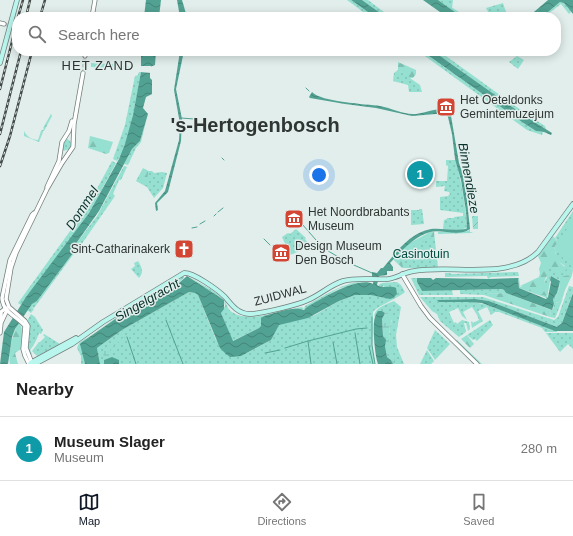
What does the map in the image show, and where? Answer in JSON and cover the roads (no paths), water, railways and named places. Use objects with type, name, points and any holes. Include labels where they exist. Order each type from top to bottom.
[{"type":"main road","points":[[13,12],[16,0]]},
{"type":"main road","points":[[0,63],[12,15]]},
{"type":"main road","points":[[0,54],[10,22]]},
{"type":"main road","name":"ZUIDWAL","points":[[32,364],[84,334],[180,274],[186,272],[192,274],[223,295],[240,312],[255,313],[302,302],[342,281],[395,278],[402,274],[419,270],[500,268],[525,261],[538,252],[573,204]]},
{"type":"street","points":[[93,12],[95,0]]},
{"type":"street","points":[[32,364],[26,348],[28,328],[26,323],[7,309],[6,294],[13,261],[61,156],[62,142],[69,131],[83,73]]},
{"type":"street","points":[[47,188],[73,147],[75,111]]},
{"type":"street","points":[[69,131],[74,133]]},
{"type":"street","points":[[61,156],[62,158],[66,158]]},
{"type":"street","points":[[402,274],[430,318],[477,364]]},
{"type":"street","points":[[0,334],[1,314],[2,311],[7,309]]},
{"type":"water","points":[[146,0],[161,0],[160,12],[145,12]]},
{"type":"water","points":[[177,0],[182,0],[186,12],[179,12]]},
{"type":"water","points":[[351,0],[362,0],[379,12],[368,12]]},
{"type":"water","points":[[423,0],[438,0],[455,12],[440,12]]},
{"type":"water","points":[[548,0],[573,0],[573,14],[564,3],[560,2],[548,12],[534,12]]},
{"type":"water","points":[[141,56],[156,56],[155,65],[150,67],[152,94],[146,97],[143,108],[148,114],[140,141],[132,149],[99,211],[75,245],[76,249],[37,301],[32,304],[15,329],[12,337],[8,364],[0,364],[4,332],[26,297],[89,213],[119,159],[133,115],[141,72]]},
{"type":"water","points":[[179,56],[183,56],[176,89],[182,119],[181,141],[168,192],[157,203],[158,210],[156,211],[155,203],[165,191],[179,140],[180,124],[174,90]]},
{"type":"water","points":[[429,56],[440,56],[525,116],[552,133],[551,135],[536,131]]},
{"type":"water","points":[[312,92],[324,98],[380,106],[409,114],[417,114],[441,109],[450,110],[459,163],[466,192],[470,229],[456,233],[440,231],[430,232],[418,237],[408,245],[390,263],[393,267],[393,271],[387,271],[387,275],[379,276],[377,285],[381,287],[396,288],[397,294],[393,298],[390,299],[371,295],[355,295],[339,301],[308,318],[279,325],[271,340],[241,356],[230,357],[220,348],[198,295],[189,292],[122,330],[97,348],[100,364],[85,364],[80,344],[82,342],[121,315],[126,315],[128,311],[170,291],[187,276],[224,300],[224,309],[221,313],[233,341],[259,328],[261,326],[261,318],[264,316],[289,309],[304,310],[321,299],[349,286],[366,282],[373,284],[374,277],[372,277],[372,272],[377,273],[404,244],[423,231],[431,229],[457,230],[467,228],[461,180],[455,159],[452,134],[447,113],[412,116],[376,108],[310,98],[309,97]]},
{"type":"water","points":[[551,276],[560,281],[557,293],[553,299],[554,304],[552,310],[506,293],[502,289],[422,291],[417,282],[417,278],[431,278],[433,280],[436,278],[518,278],[519,288],[546,299],[548,297]]},
{"type":"water","points":[[573,293],[573,331],[555,331],[482,303],[439,302],[437,300],[475,299],[489,301],[557,327],[562,323]]},
{"type":"water","points":[[378,311],[385,313],[382,319],[383,336],[386,340],[385,346],[387,357],[393,364],[378,364],[375,348],[374,321]]},
{"type":"water","points":[[112,357],[119,360],[119,364],[104,364],[104,360]]},
{"type":"waterway","name":"Binnendieze","points":[[306,88],[309,91]]},
{"type":"waterway","name":"Binnendieze","points":[[181,118],[194,119]]},
{"type":"waterway","name":"Binnendieze","points":[[218,212],[223,208]]},
{"type":"waterway","name":"Binnendieze","points":[[200,224],[205,221]]},
{"type":"waterway","name":"Binnendieze","points":[[302,224],[323,248],[347,262],[372,273]]},
{"type":"waterway","name":"Binnendieze","points":[[192,228],[197,227]]},
{"type":"waterway","name":"Binnendieze","points":[[264,239],[270,245]]},
{"type":"waterway","points":[[372,317],[372,345],[375,364]]},
{"type":"waterway","points":[[166,320],[183,364]]},
{"type":"waterway","points":[[285,348],[356,329],[367,328]]},
{"type":"waterway","points":[[355,333],[360,364]]},
{"type":"waterway","points":[[127,337],[136,364]]},
{"type":"waterway","points":[[308,341],[311,364]]},
{"type":"waterway","points":[[333,342],[337,364]]},
{"type":"waterway","points":[[369,346],[373,364]]},
{"type":"waterway","points":[[265,353],[280,350]]},
{"type":"tunnel","points":[[4,24],[12,26]]},
{"type":"tunnel","points":[[83,73],[85,56]]},
{"type":"railway","points":[[19,12],[23,0]]},
{"type":"railway","points":[[27,12],[30,0]]},
{"type":"railway","points":[[41,12],[45,0]]},
{"type":"railway","points":[[0,89],[12,42]]},
{"type":"railway","points":[[0,134],[20,56]]},
{"type":"railway","points":[[0,166],[10,136],[31,56]]},
{"type":"place","name":"Het Oeteldonks Gemintemuzejum","points":[[446,107]]},
{"type":"place","name":"Museum Slager","points":[[420,174]]},
{"type":"place","name":"Het Noordbrabants Museum","points":[[294,219]]},
{"type":"place","name":"Sint-Catharinakerk","points":[[184,249]]},
{"type":"place","name":"Design Museum Den Bosch","points":[[281,253]]},
{"type":"district","name":"HET ZAND","points":[[98,65]]},
{"type":"district","name":"'s-Hertogenbosch","points":[[255,125]]},
{"type":"water label","name":"Dommel","points":[[82,208]]},
{"type":"water label","name":"Singelgracht","points":[[147,300]]},
{"type":"park label","name":"Casinotuin","points":[[421,254]]}]
